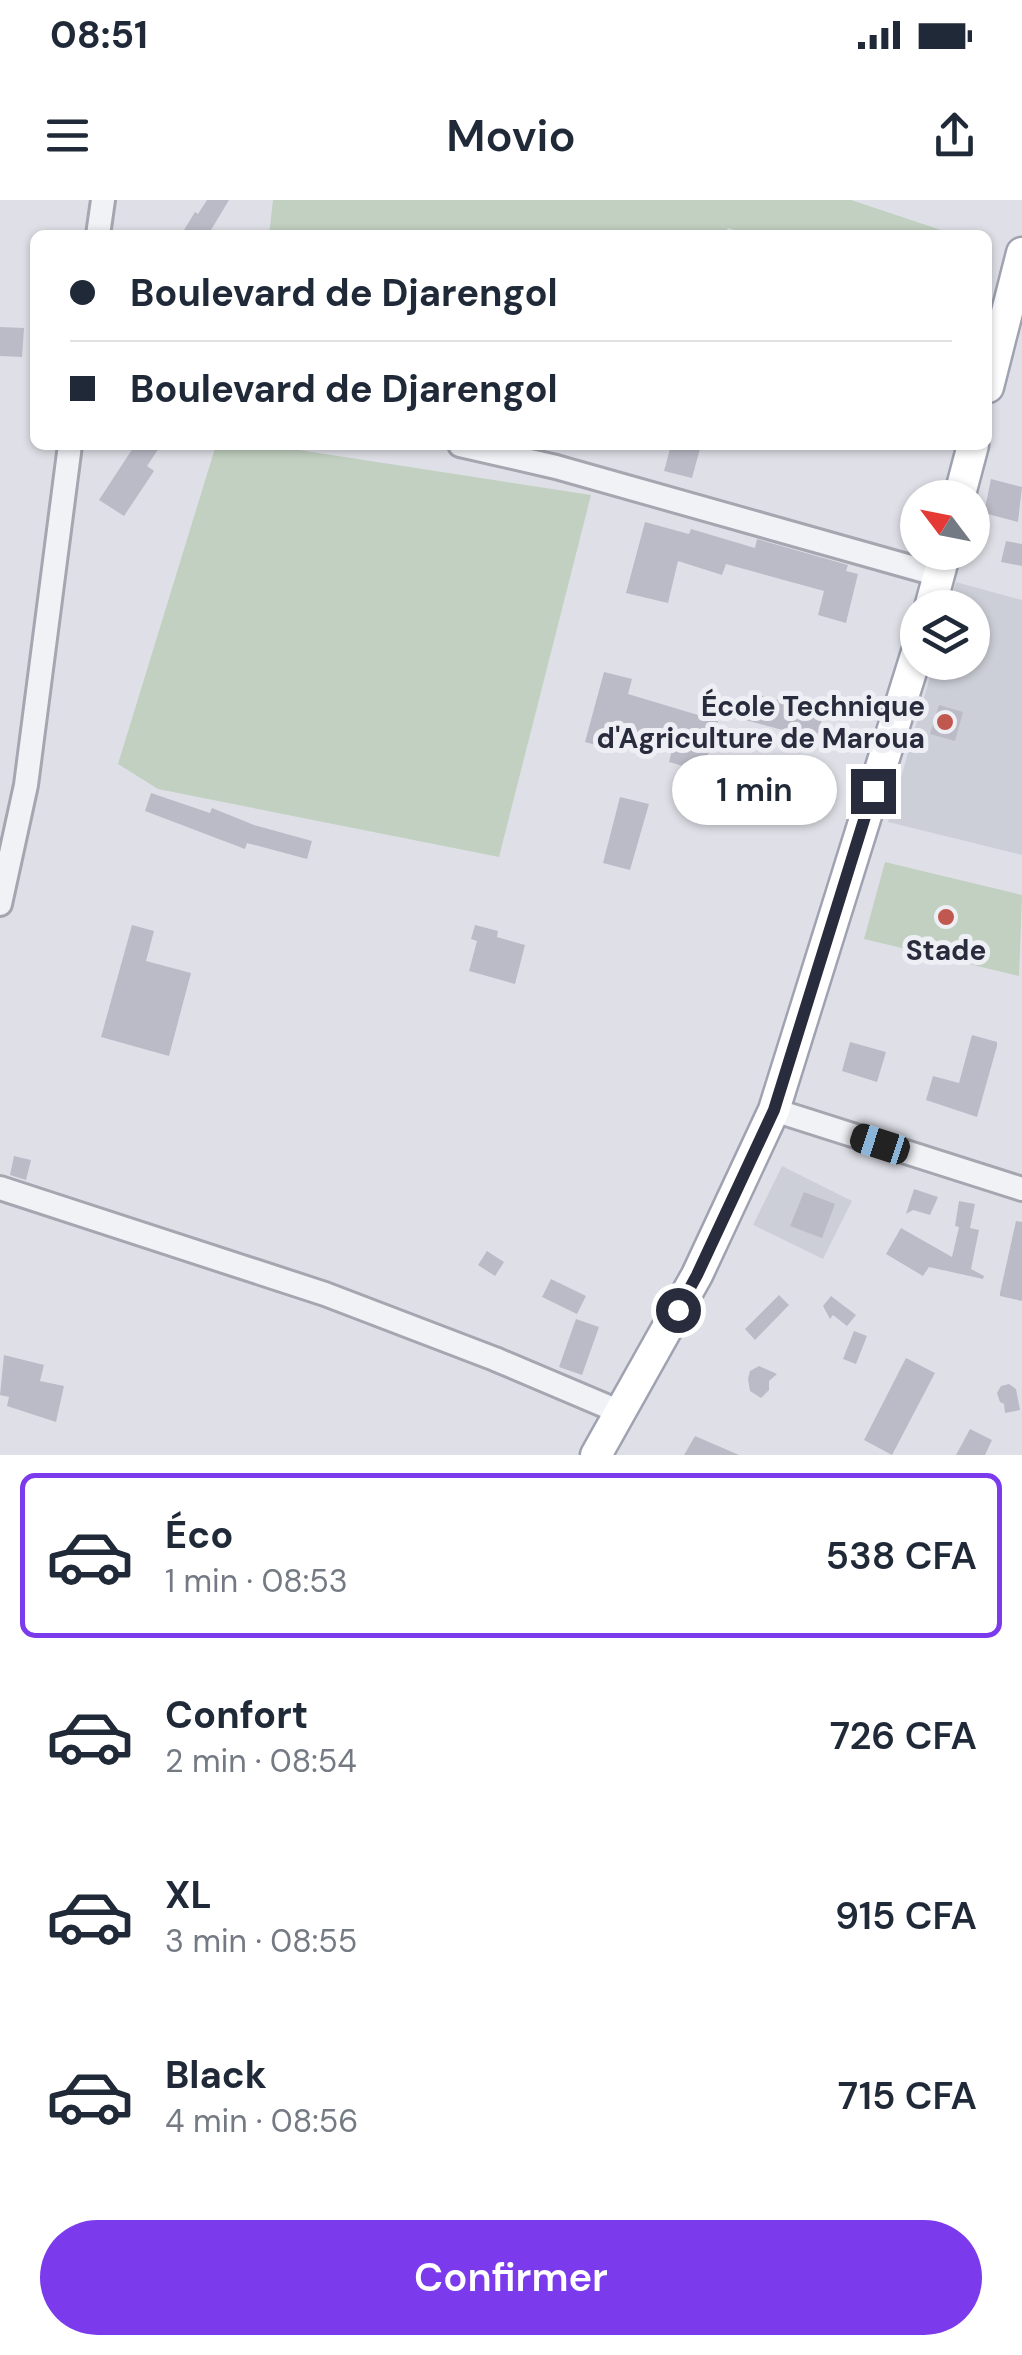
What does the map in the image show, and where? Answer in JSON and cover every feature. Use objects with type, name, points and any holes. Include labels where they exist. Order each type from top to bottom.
[{"type":"main road","points":[[992,371],[1022,254]]},
{"type":"main road","points":[[964,480],[972,450]]},
{"type":"main road","points":[[596,1455],[697,1275],[774,1110],[908,680]]},
{"type":"street","points":[[99,230],[103,200]]},
{"type":"street","points":[[0,904],[26,785],[69,450]]},
{"type":"street","points":[[481,450],[900,554]]},
{"type":"street","points":[[774,1110],[1022,1189]]},
{"type":"street","points":[[0,1188],[325,1294],[620,1412]]},
{"type":"shaded area","points":[[956,582],[985,590],[954,590]]},
{"type":"shaded area","points":[[990,591],[1022,600],[1022,855],[888,822],[929,680],[990,680]]},
{"type":"shaded area","points":[[782,1166],[852,1201],[823,1259],[753,1225]]},
{"type":"green space","points":[[273,200],[851,200],[941,230],[728,228],[270,230]]},
{"type":"green space","points":[[214,450],[299,450],[591,495],[499,857],[158,789],[118,764]]},
{"type":"green space","name":"Stade","points":[[885,862],[1022,895],[1019,976],[864,939]]},
{"type":"building","points":[[207,200],[229,200],[211,230],[184,230],[195,212],[198,214]]},
{"type":"building","points":[[0,327],[24,328],[22,357],[0,356]]},
{"type":"building","points":[[132,450],[158,450],[147,466],[154,471],[124,516],[99,500]]},
{"type":"building","points":[[670,450],[700,450],[692,478],[664,471]]},
{"type":"building","points":[[991,479],[1022,487],[1018,522],[990,515]]},
{"type":"building","points":[[645,522],[689,534],[691,529],[755,548],[757,539],[848,565],[846,571],[858,574],[846,623],[818,615],[824,591],[726,564],[722,575],[678,561],[668,603],[626,593]]},
{"type":"building","points":[[1006,541],[1022,544],[1022,566],[1001,562]]},
{"type":"building","points":[[604,672],[632,679],[628,694],[718,721],[703,772],[669,762],[672,750],[618,733],[614,750],[585,742]]},
{"type":"building","points":[[752,693],[824,712],[816,739],[745,720]]},
{"type":"building","points":[[939,705],[963,712],[955,741],[930,734]]},
{"type":"building","points":[[151,793],[210,813],[212,808],[312,841],[307,859],[247,843],[245,849],[145,811]]},
{"type":"building","points":[[620,797],[649,804],[630,870],[603,863]]},
{"type":"building","points":[[132,925],[154,931],[146,961],[191,973],[169,1056],[101,1037]]},
{"type":"building","points":[[475,925],[525,945],[515,984],[469,971],[477,941],[471,939]]},
{"type":"building","points":[[972,1035],[997,1042],[977,1117],[926,1100],[933,1076],[959,1083]]},
{"type":"building","points":[[850,1042],[886,1052],[877,1082],[842,1071]]},
{"type":"building","points":[[14,1156],[31,1160],[26,1180],[10,1175]]},
{"type":"building","points":[[914,1189],[938,1197],[930,1215],[913,1210],[906,1214]]},
{"type":"building","points":[[804,1192],[835,1204],[822,1238],[790,1226]]},
{"type":"building","points":[[959,1201],[975,1204],[970,1228],[979,1230],[971,1269],[983,1279],[929,1267],[923,1276],[886,1254],[901,1228],[952,1257],[959,1227],[955,1226]]},
{"type":"building","points":[[1016,1221],[1022,1222],[1022,1301],[1000,1296]]},
{"type":"building","points":[[487,1251],[504,1262],[495,1276],[478,1265]]},
{"type":"building","points":[[551,1279],[586,1296],[577,1314],[542,1297]]},
{"type":"building","points":[[779,1295],[789,1305],[755,1340],[745,1329]]},
{"type":"building","points":[[831,1296],[856,1315],[847,1326],[833,1315],[830,1319],[823,1306]]},
{"type":"building","points":[[576,1319],[599,1327],[582,1375],[559,1367]]},
{"type":"building","points":[[854,1331],[867,1336],[856,1364],[843,1359]]},
{"type":"building","points":[[4,1355],[44,1365],[40,1381],[64,1386],[56,1422],[7,1406],[9,1397],[0,1395]]},
{"type":"building","points":[[906,1358],[935,1373],[892,1455],[864,1440]]},
{"type":"building","points":[[759,1366],[777,1374],[761,1398],[750,1391],[748,1379],[750,1371]]},
{"type":"building","points":[[1009,1384],[1016,1389],[1020,1410],[1005,1413],[997,1393],[1001,1386]]},
{"type":"building","points":[[970,1429],[992,1440],[985,1455],[956,1455]]},
{"type":"building","points":[[695,1436],[739,1455],[684,1455]]},
{"type":"place","name":"École Technique d'Agriculture de Maroua","points":[[945,722]]},
{"type":"place","name":"Stade","points":[[946,917]]},
{"type":"route","points":[[678,1310],[774,1110],[873,791]]}]
